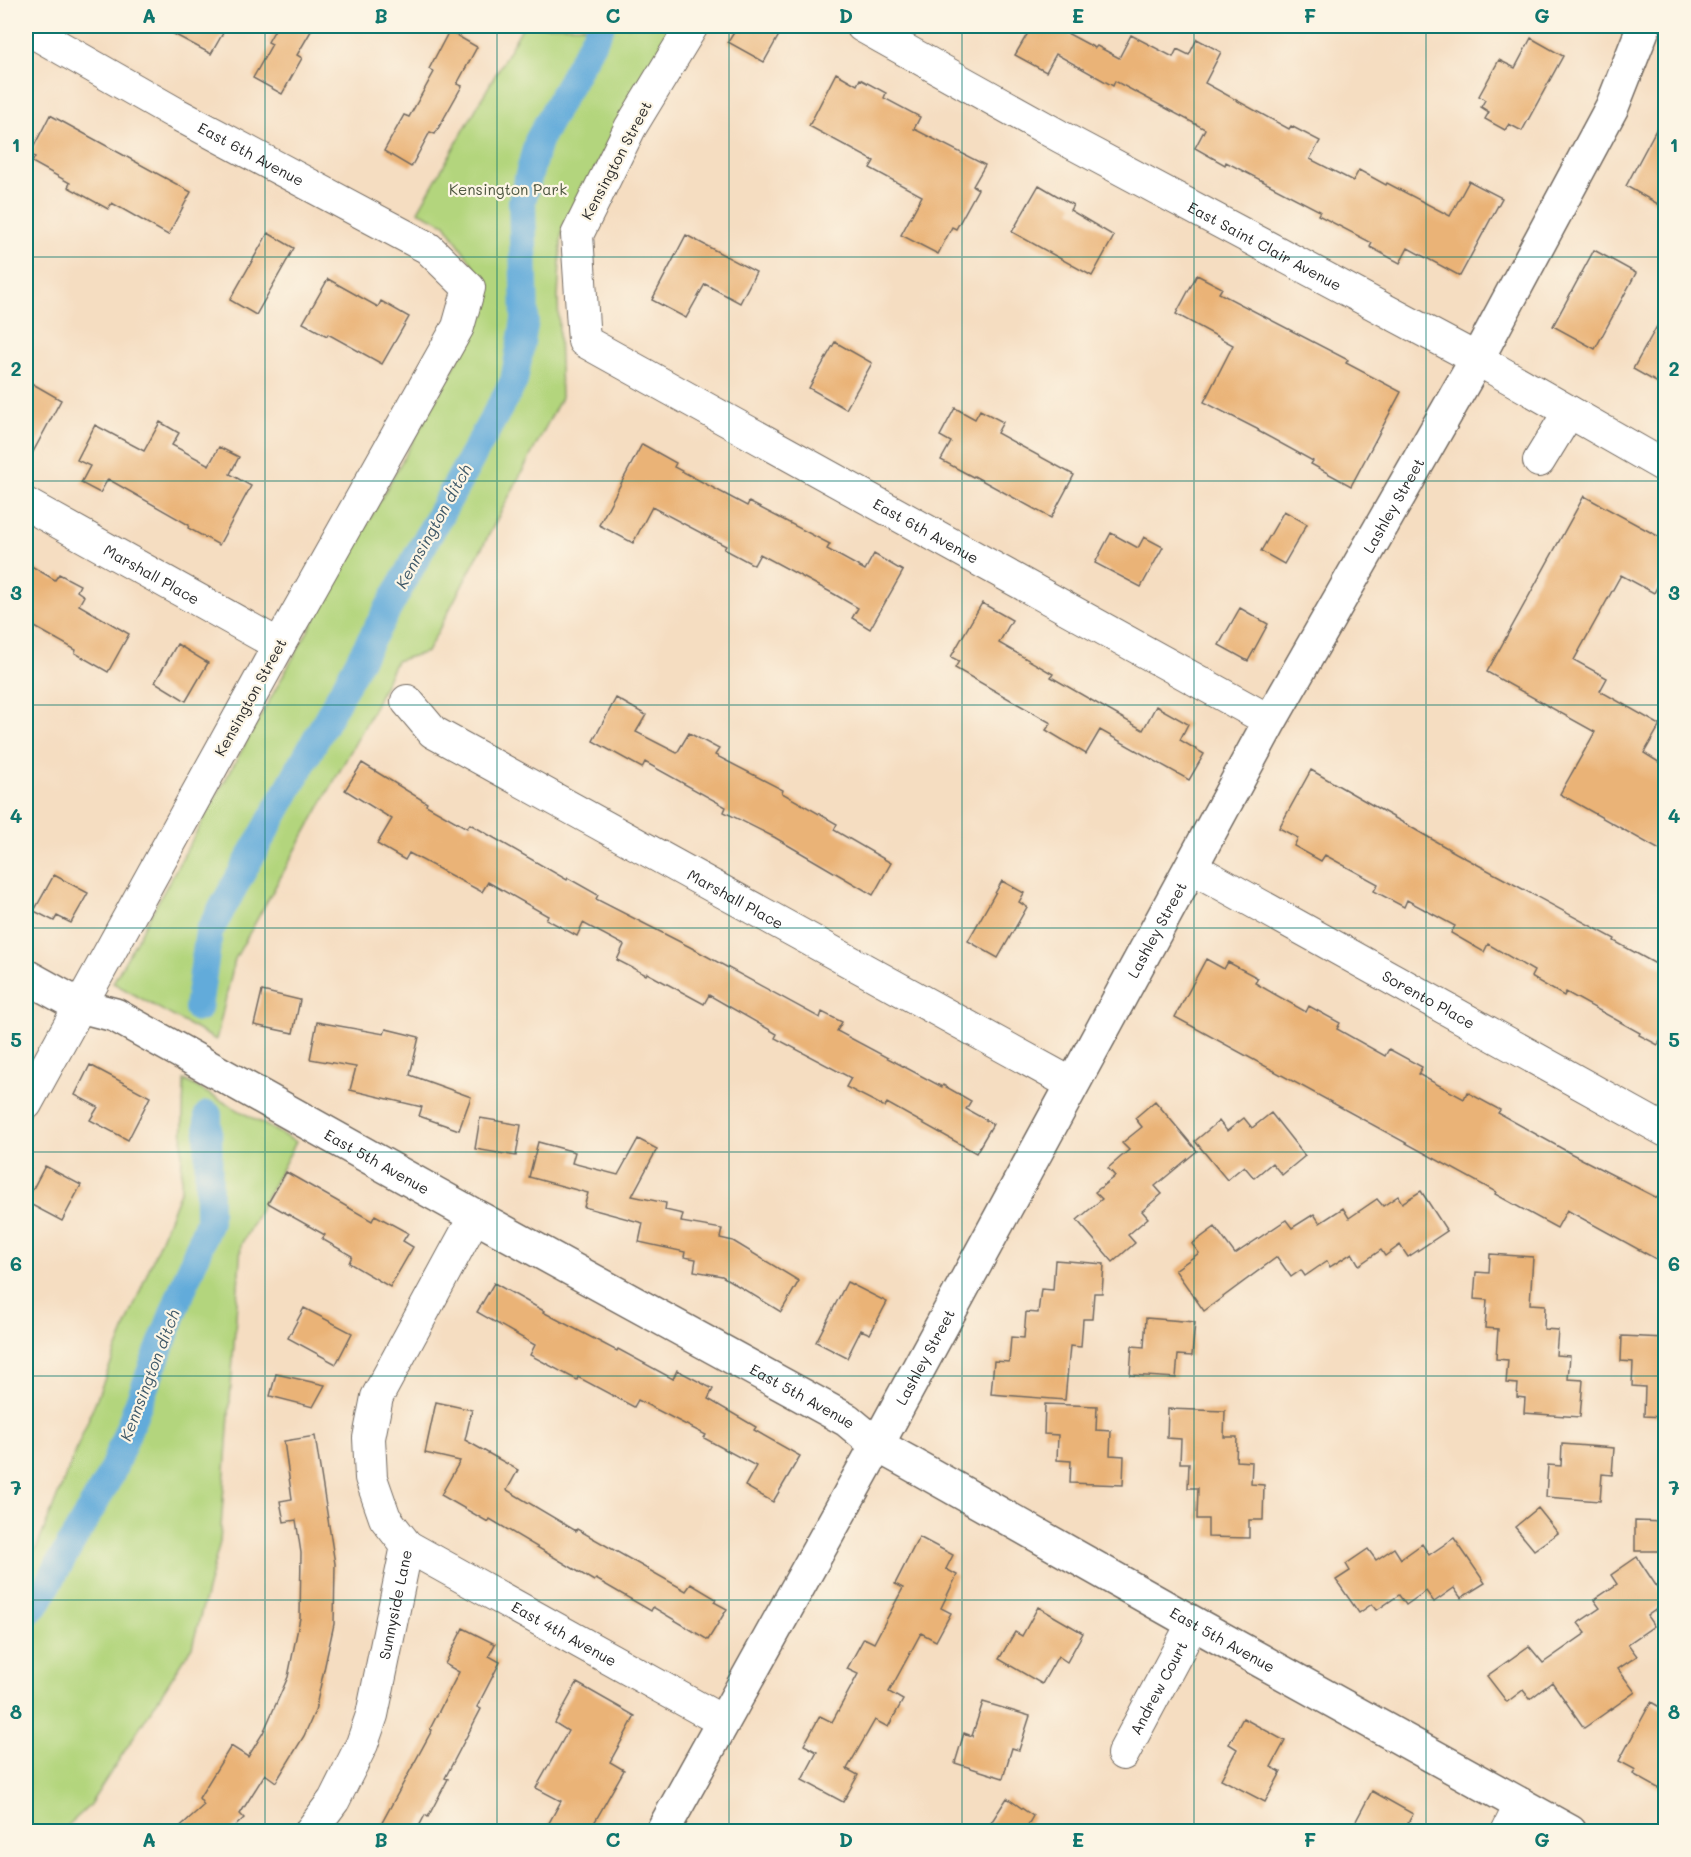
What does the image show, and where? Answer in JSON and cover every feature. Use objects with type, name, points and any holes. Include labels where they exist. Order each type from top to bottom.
[{"type":"main road","name":"Lashley Street","points":[[662,1832],[877,1445],[1270,721],[1476,359],[1612,107],[1644,26]]},
{"type":"main road","name":"East 5th Avenue","points":[[26,976],[80,1006],[115,1016],[848,1420],[877,1445],[1193,1623],[1514,1818],[1570,1832]]},
{"type":"street","name":"Kensington Street","points":[[584,341],[577,235],[630,128],[692,26]]},
{"type":"street","name":"East Saint Clair Avenue","points":[[862,26],[1061,137],[1476,359],[1665,467]]},
{"type":"street","name":"East 6th Avenue","points":[[26,28],[176,113],[428,248],[469,288]]},
{"type":"street","name":"Kensington Street","points":[[26,1104],[279,645],[458,327],[469,288]]},
{"type":"street","name":"East 6th Avenue","points":[[584,341],[1270,721]]},
{"type":"street","points":[[1539,461],[1569,412]]},
{"type":"street","name":"Marshall Place","points":[[26,504],[279,645]]},
{"type":"street","name":"Marshall Place","points":[[407,701],[433,732],[1072,1084]]},
{"type":"street","name":"Sorento Place","points":[[1191,867],[1665,1131]]},
{"type":"street","name":"Sunnyside Lane","points":[[310,1832],[334,1800],[369,1725],[407,1546],[385,1518],[370,1478],[369,1437],[377,1396],[475,1216]]},
{"type":"street","name":"East 4th Avenue","points":[[407,1546],[722,1721]]},
{"type":"street","name":"Andrew Court","points":[[1124,1754],[1193,1623]]},
{"type":"green space","name":"Kensington Park","points":[[523,26],[675,26],[562,229],[558,297],[561,398],[427,652],[396,661],[368,720],[235,959],[216,1040],[113,983],[480,320],[475,268],[445,224],[418,211]]},
{"type":"green space","points":[[184,1080],[296,1142],[241,1245],[220,1542],[192,1647],[89,1806],[62,1831],[26,1831],[26,1558],[37,1547],[181,1189]]},
{"type":"building","points":[[159,26],[227,26],[211,54]]},
{"type":"building","points":[[277,26],[314,26],[297,55],[302,58],[282,94],[253,78],[272,44],[268,42]]},
{"type":"building","points":[[738,26],[784,26],[764,62],[728,42]]},
{"type":"building","points":[[1032,26],[1054,26],[1119,58],[1131,35],[1173,57],[1177,49],[1189,55],[1197,39],[1221,52],[1205,83],[1289,129],[1291,126],[1320,141],[1310,159],[1353,181],[1359,170],[1450,216],[1469,181],[1502,198],[1460,276],[1408,248],[1400,263],[1370,247],[1372,243],[1318,215],[1320,211],[1195,148],[1205,129],[1115,81],[1113,86],[1056,54],[1046,72],[1015,55]]},
{"type":"building","points":[[449,31],[477,47],[457,84],[462,86],[435,134],[430,132],[411,167],[384,151],[404,115],[409,117],[434,72],[429,69]]},
{"type":"building","points":[[1531,38],[1563,56],[1522,131],[1509,124],[1505,130],[1485,119],[1489,112],[1481,107],[1485,100],[1479,96],[1499,60],[1515,68]]},
{"type":"building","points":[[836,73],[857,85],[860,79],[886,93],[884,98],[920,117],[914,129],[985,165],[973,186],[978,189],[956,229],[952,227],[938,254],[901,235],[922,196],[870,168],[874,161],[809,126]]},
{"type":"building","points":[[1665,113],[1665,208],[1626,186]]},
{"type":"building","points":[[50,115],[191,192],[168,235],[112,203],[108,209],[68,187],[70,183],[32,162],[35,157],[30,154]]},
{"type":"building","points":[[1039,185],[1073,205],[1070,210],[1114,236],[1092,276],[1012,232]]},
{"type":"building","points":[[268,233],[294,248],[256,315],[230,300]]},
{"type":"building","points":[[686,235],[756,272],[740,303],[705,284],[686,318],[652,300]]},
{"type":"building","points":[[1594,250],[1636,273],[1595,349],[1553,326]]},
{"type":"building","points":[[1197,275],[1222,288],[1219,293],[1348,360],[1346,363],[1401,392],[1351,486],[1311,464],[1313,461],[1259,430],[1204,402],[1233,345],[1176,314]]},
{"type":"building","points":[[328,279],[378,307],[381,301],[409,317],[382,364],[303,323]]},
{"type":"building","points":[[1665,312],[1665,387],[1633,369]]},
{"type":"building","points":[[835,342],[872,363],[846,409],[809,388]]},
{"type":"building","points":[[26,380],[61,400],[26,465]]},
{"type":"building","points":[[955,408],[975,419],[980,410],[1003,422],[997,433],[1074,475],[1051,518],[941,460],[951,442],[940,436]]},
{"type":"building","points":[[160,422],[179,433],[172,445],[209,465],[219,447],[239,457],[230,474],[251,486],[219,545],[188,528],[189,525],[108,479],[100,493],[81,483],[90,466],[77,460],[95,425],[144,451]]},
{"type":"building","points":[[642,444],[676,463],[674,467],[747,506],[749,502],[830,544],[827,549],[865,570],[874,554],[903,571],[870,629],[852,618],[858,608],[834,594],[760,554],[754,565],[724,549],[726,546],[652,507],[633,543],[599,525]]},
{"type":"building","points":[[1584,496],[1665,540],[1665,572],[1654,593],[1621,575],[1574,660],[1607,678],[1600,691],[1660,725],[1644,753],[1665,766],[1665,853],[1560,794],[1595,732],[1487,672]]},
{"type":"building","points":[[1284,511],[1307,524],[1284,564],[1261,551]]},
{"type":"building","points":[[1111,533],[1138,548],[1144,537],[1163,547],[1141,587],[1095,563]]},
{"type":"building","points":[[26,563],[55,580],[59,574],[80,585],[77,591],[84,596],[79,605],[129,634],[108,672],[75,653],[76,650],[26,622]]},
{"type":"building","points":[[982,603],[1012,620],[999,643],[1053,674],[1051,677],[1143,730],[1156,706],[1188,724],[1180,740],[1204,754],[1189,780],[1100,730],[1086,754],[1046,730],[1051,723],[955,668],[959,661],[951,657]]},
{"type":"building","points":[[1240,608],[1268,624],[1248,661],[1219,645]]},
{"type":"building","points":[[177,644],[208,663],[186,701],[155,682]]},
{"type":"building","points":[[616,698],[646,715],[636,732],[677,753],[689,733],[719,749],[715,755],[783,790],[782,793],[837,824],[834,830],[891,863],[873,895],[774,837],[724,812],[726,807],[645,762],[642,768],[593,741]]},
{"type":"building","points":[[362,763],[427,803],[426,805],[467,828],[470,824],[567,880],[568,878],[598,895],[596,899],[820,1018],[822,1012],[842,1022],[837,1031],[971,1101],[966,1109],[993,1124],[976,1153],[887,1103],[885,1107],[846,1087],[851,1078],[775,1038],[777,1034],[709,995],[704,1004],[647,973],[646,975],[617,960],[624,945],[583,923],[577,936],[546,919],[548,916],[488,882],[482,892],[409,853],[405,860],[377,844],[392,819],[345,790]]},
{"type":"building","points":[[1311,770],[1665,969],[1665,1031],[1658,1045],[1566,992],[1564,996],[1531,977],[1534,971],[1488,944],[1484,952],[1451,933],[1455,926],[1407,900],[1404,907],[1374,891],[1378,884],[1325,855],[1321,861],[1294,846],[1298,838],[1279,828]]},
{"type":"building","points":[[54,875],[88,893],[71,923],[57,916],[54,921],[34,911]]},
{"type":"building","points":[[1002,881],[1024,893],[1019,902],[1027,907],[998,958],[968,941]]},
{"type":"building","points":[[1206,959],[1224,969],[1228,962],[1258,978],[1255,983],[1306,1012],[1309,1006],[1340,1023],[1337,1029],[1385,1056],[1389,1049],[1422,1067],[1418,1074],[1464,1099],[1467,1092],[1500,1110],[1498,1113],[1570,1153],[1665,1202],[1665,1264],[1567,1210],[1557,1228],[1495,1194],[1496,1192],[1175,1017]]},
{"type":"building","points":[[262,991],[300,1000],[293,1033],[254,1025]]},
{"type":"building","points":[[317,1022],[384,1034],[386,1029],[419,1037],[410,1075],[471,1097],[459,1130],[419,1116],[422,1107],[350,1090],[356,1067],[310,1059]]},
{"type":"building","points":[[90,1065],[150,1097],[128,1140],[90,1120],[98,1107],[75,1095]]},
{"type":"building","points":[[1155,1101],[1197,1151],[1155,1186],[1162,1194],[1142,1211],[1148,1218],[1128,1235],[1135,1243],[1113,1262],[1077,1220],[1102,1199],[1095,1192],[1115,1176],[1108,1168],[1129,1150],[1122,1143],[1142,1127],[1135,1118]]},
{"type":"building","points":[[1271,1113],[1305,1156],[1282,1175],[1272,1163],[1254,1178],[1244,1166],[1227,1180],[1195,1141],[1219,1121],[1227,1131],[1244,1118],[1252,1128]]},
{"type":"building","points":[[480,1118],[521,1125],[516,1156],[475,1149]]},
{"type":"building","points":[[638,1139],[657,1149],[632,1196],[666,1203],[665,1210],[683,1214],[681,1222],[722,1229],[720,1238],[733,1241],[799,1281],[781,1312],[722,1276],[694,1271],[696,1259],[684,1257],[685,1252],[639,1242],[643,1223],[584,1207],[588,1193],[529,1177],[538,1142],[575,1152],[572,1163],[618,1175]]},
{"type":"building","points":[[45,1166],[81,1185],[62,1221],[26,1202]]},
{"type":"building","points":[[286,1172],[372,1221],[375,1215],[408,1233],[403,1241],[413,1247],[390,1287],[349,1263],[352,1256],[322,1239],[325,1235],[268,1203]]},
{"type":"building","points":[[1421,1191],[1447,1231],[1408,1257],[1400,1245],[1385,1256],[1381,1250],[1359,1265],[1352,1253],[1330,1267],[1327,1261],[1305,1276],[1301,1270],[1291,1277],[1277,1257],[1204,1311],[1175,1270],[1199,1253],[1192,1244],[1215,1227],[1235,1254],[1286,1220],[1292,1228],[1314,1214],[1320,1223],[1343,1208],[1349,1218],[1377,1199],[1383,1206],[1398,1196],[1402,1203]]},
{"type":"building","points":[[1490,1254],[1533,1257],[1530,1304],[1545,1305],[1544,1329],[1558,1330],[1556,1355],[1570,1356],[1568,1379],[1583,1380],[1580,1417],[1524,1413],[1525,1398],[1517,1397],[1518,1384],[1506,1383],[1508,1360],[1496,1359],[1498,1329],[1485,1328],[1487,1300],[1474,1299],[1476,1272],[1489,1273]]},
{"type":"building","points":[[1055,1260],[1104,1264],[1102,1293],[1094,1293],[1092,1319],[1083,1319],[1081,1347],[1070,1346],[1065,1400],[991,1394],[994,1361],[1009,1362],[1011,1337],[1024,1338],[1026,1312],[1038,1313],[1041,1289],[1053,1290]]},
{"type":"building","points":[[847,1282],[887,1302],[870,1334],[861,1330],[847,1358],[816,1342]]},
{"type":"building","points":[[494,1283],[543,1312],[673,1379],[677,1370],[713,1389],[708,1399],[756,1427],[754,1430],[800,1456],[773,1502],[745,1486],[756,1466],[704,1438],[706,1435],[638,1400],[634,1407],[530,1355],[535,1345],[477,1312]]},
{"type":"building","points":[[304,1308],[352,1333],[336,1364],[288,1338]]},
{"type":"building","points":[[1146,1318],[1195,1322],[1192,1356],[1178,1355],[1176,1378],[1130,1375],[1132,1346],[1144,1347]]},
{"type":"building","points":[[1622,1336],[1665,1338],[1665,1417],[1644,1416],[1645,1387],[1632,1386],[1633,1362],[1621,1361]]},
{"type":"building","points":[[276,1374],[325,1385],[313,1407],[270,1396]]},
{"type":"building","points":[[436,1402],[472,1410],[465,1440],[518,1470],[507,1490],[576,1531],[577,1529],[686,1591],[691,1584],[716,1599],[714,1602],[727,1609],[708,1640],[653,1607],[651,1611],[596,1579],[594,1581],[490,1519],[488,1522],[441,1495],[460,1461],[425,1453]]},
{"type":"building","points":[[1045,1404],[1097,1406],[1096,1430],[1111,1431],[1110,1455],[1124,1456],[1123,1485],[1070,1483],[1071,1461],[1057,1460],[1058,1435],[1044,1434]]},
{"type":"building","points":[[1168,1409],[1225,1411],[1224,1437],[1237,1437],[1236,1461],[1252,1462],[1251,1484],[1264,1485],[1263,1520],[1249,1520],[1249,1538],[1208,1537],[1208,1519],[1197,1519],[1198,1488],[1188,1488],[1189,1463],[1180,1463],[1181,1439],[1167,1438]]},
{"type":"building","points":[[315,1436],[335,1564],[334,1624],[315,1711],[304,1736],[276,1782],[265,1774],[240,1814],[244,1818],[229,1832],[174,1832],[204,1805],[199,1798],[231,1746],[248,1757],[263,1733],[288,1677],[300,1618],[301,1553],[296,1520],[284,1522],[280,1501],[292,1499],[284,1441]]},
{"type":"building","points":[[1562,1444],[1614,1448],[1612,1475],[1602,1474],[1600,1501],[1546,1497],[1548,1465],[1561,1466]]},
{"type":"building","points":[[1538,1508],[1558,1533],[1534,1550],[1515,1527]]},
{"type":"building","points":[[1635,1521],[1665,1522],[1665,1551],[1635,1551]]},
{"type":"building","points":[[919,1537],[953,1555],[946,1569],[957,1575],[941,1608],[951,1613],[936,1641],[921,1633],[889,1692],[903,1700],[888,1727],[875,1720],[847,1769],[858,1775],[843,1802],[802,1780],[817,1752],[804,1745],[820,1716],[832,1722],[858,1674],[847,1669],[864,1638],[874,1643],[903,1588],[895,1584]]},
{"type":"building","points":[[1454,1538],[1485,1583],[1461,1598],[1454,1588],[1434,1602],[1426,1591],[1406,1605],[1399,1595],[1377,1610],[1372,1604],[1359,1613],[1336,1580],[1350,1571],[1346,1564],[1368,1549],[1376,1560],[1394,1548],[1401,1559],[1422,1544],[1429,1555]]},
{"type":"building","points":[[1637,1557],[1665,1599],[1665,1603],[1647,1616],[1654,1626],[1628,1644],[1637,1656],[1618,1669],[1635,1692],[1584,1728],[1552,1682],[1530,1699],[1523,1690],[1507,1702],[1487,1676],[1529,1646],[1543,1663],[1586,1633],[1578,1623],[1600,1608],[1594,1600],[1617,1584],[1611,1575]]},
{"type":"building","points":[[1038,1607],[1083,1633],[1067,1662],[1058,1656],[1042,1684],[999,1659],[1015,1632],[1022,1636]]},
{"type":"building","points":[[463,1628],[495,1644],[489,1656],[500,1662],[477,1707],[481,1709],[445,1778],[448,1779],[428,1817],[425,1815],[416,1832],[377,1832],[432,1730],[430,1729],[459,1672],[445,1664]]},
{"type":"building","points":[[577,1683],[635,1716],[610,1762],[624,1770],[589,1832],[544,1832],[561,1801],[536,1788],[568,1731],[555,1723]]},
{"type":"building","points":[[983,1702],[1030,1716],[1019,1750],[1012,1748],[1003,1778],[955,1763],[964,1733],[972,1736]]},
{"type":"building","points":[[1651,1702],[1665,1710],[1665,1792],[1633,1774],[1636,1770],[1619,1761]]},
{"type":"building","points":[[1243,1718],[1285,1741],[1271,1767],[1281,1772],[1265,1802],[1221,1779],[1237,1749],[1229,1744]]},
{"type":"building","points":[[1372,1791],[1413,1814],[1403,1832],[1350,1832]]},
{"type":"building","points":[[1007,1798],[1033,1816],[1024,1832],[985,1832]]},
{"type":"waterway","name":"Kennsington ditch","points":[[198,1008],[209,932],[514,381],[525,320],[522,201],[538,141],[601,26]]},
{"type":"waterway","name":"Kennsington ditch","points":[[26,1614],[37,1603],[111,1474],[209,1221],[208,1115]]}]
